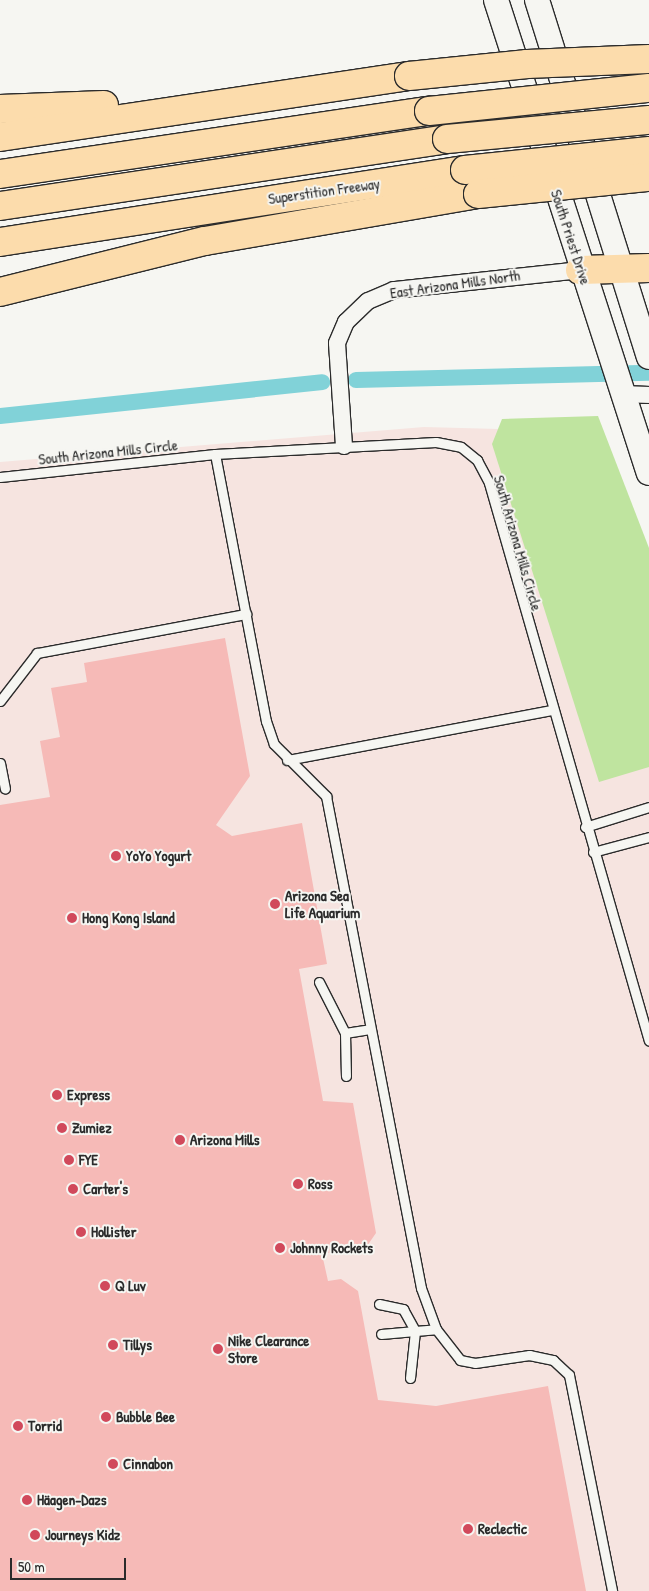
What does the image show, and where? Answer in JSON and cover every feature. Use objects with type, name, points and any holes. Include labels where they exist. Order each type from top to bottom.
[{"type":"highway","points":[[0,137],[409,76],[527,64],[649,59]]},
{"type":"highway","points":[[0,174],[430,111],[649,88]]},
{"type":"highway","points":[[0,109],[260,98]]},
{"type":"highway","points":[[0,206],[447,139],[649,120]]},
{"type":"highway","name":"Superstition Freeway","points":[[0,242],[465,170],[649,151]]},
{"type":"highway","points":[[0,226],[218,190],[465,170]]},
{"type":"highway","points":[[0,292],[205,241],[478,194],[649,177]]},
{"type":"highway","points":[[580,270],[649,268]]},
{"type":"main road","name":"South Priest Drive","points":[[496,0],[580,270],[649,474]]},
{"type":"main road","points":[[537,0],[649,357]]},
{"type":"street","name":"East Arizona Mills North","points":[[344,446],[337,344],[346,322],[380,294],[580,270]]},
{"type":"street","points":[[621,392],[649,394]]},
{"type":"lane","name":"South Arizona Mills Circle","points":[[0,477],[215,454],[436,442],[461,447],[477,460],[489,483],[585,827],[649,1041]]},
{"type":"lane","points":[[215,454],[266,721],[274,744],[287,760],[313,779],[326,796],[413,1264],[436,1329],[460,1360],[475,1363],[529,1355],[553,1360],[569,1375],[612,1591]]},
{"type":"lane","points":[[0,701],[37,654],[246,614]]},
{"type":"lane","points":[[287,760],[552,710]]},
{"type":"lane","points":[[0,763],[5,789]]},
{"type":"lane","points":[[585,827],[649,807]]},
{"type":"lane","points":[[593,852],[649,837]]},
{"type":"lane","points":[[319,982],[345,1033],[346,1076]]},
{"type":"lane","points":[[345,1033],[370,1028]]},
{"type":"lane","points":[[379,1304],[403,1309],[415,1331],[410,1378]]},
{"type":"lane","points":[[381,1334],[436,1329]]},
{"type":"shaded area","name":"Arizona Mills","points":[[424,427],[499,429],[649,599],[649,1591],[0,1591],[0,462]]},
{"type":"green space","points":[[598,416],[649,548],[649,767],[599,782],[492,444],[502,419]]},
{"type":"building","name":"Arizona Mills","points":[[225,638],[250,776],[216,825],[232,836],[302,823],[327,964],[299,969],[323,1101],[353,1103],[376,1233],[367,1246],[322,1254],[328,1281],[341,1279],[358,1291],[378,1400],[436,1406],[548,1386],[586,1591],[0,1591],[0,805],[50,797],[40,741],[60,737],[51,688],[87,682],[84,663]]},
{"type":"waterway","points":[[356,380],[649,373]]},
{"type":"waterway","points":[[0,416],[322,382]]},
{"type":"place","name":"YoYo Yogurt","points":[[116,856]]},
{"type":"place","name":"Arizona Sea Life Aquarium","points":[[275,904]]},
{"type":"place","name":"Hong Kong Island","points":[[72,918]]},
{"type":"place","name":"Express","points":[[57,1095]]},
{"type":"place","name":"Zumiez","points":[[62,1128]]},
{"type":"place","name":"Arizona Mills","points":[[180,1140]]},
{"type":"place","name":"FYE","points":[[69,1160]]},
{"type":"place","name":"Ross","points":[[298,1184]]},
{"type":"place","name":"Carter's","points":[[73,1189]]},
{"type":"place","name":"Hollister","points":[[81,1232]]},
{"type":"place","name":"Johnny Rockets","points":[[280,1248]]},
{"type":"place","name":"Q Luv","points":[[105,1286]]},
{"type":"place","name":"Tillys","points":[[113,1345]]},
{"type":"place","name":"Nike Clearance Store","points":[[218,1349]]},
{"type":"place","name":"Bubble Bee","points":[[106,1417]]},
{"type":"place","name":"Torrid","points":[[18,1426]]},
{"type":"place","name":"Cinnabon","points":[[113,1464]]},
{"type":"place","name":"Häagen-Dazs","points":[[27,1500]]},
{"type":"place","name":"Reclectic","points":[[468,1529]]},
{"type":"place","name":"Journeys Kidz","points":[[35,1535]]}]
